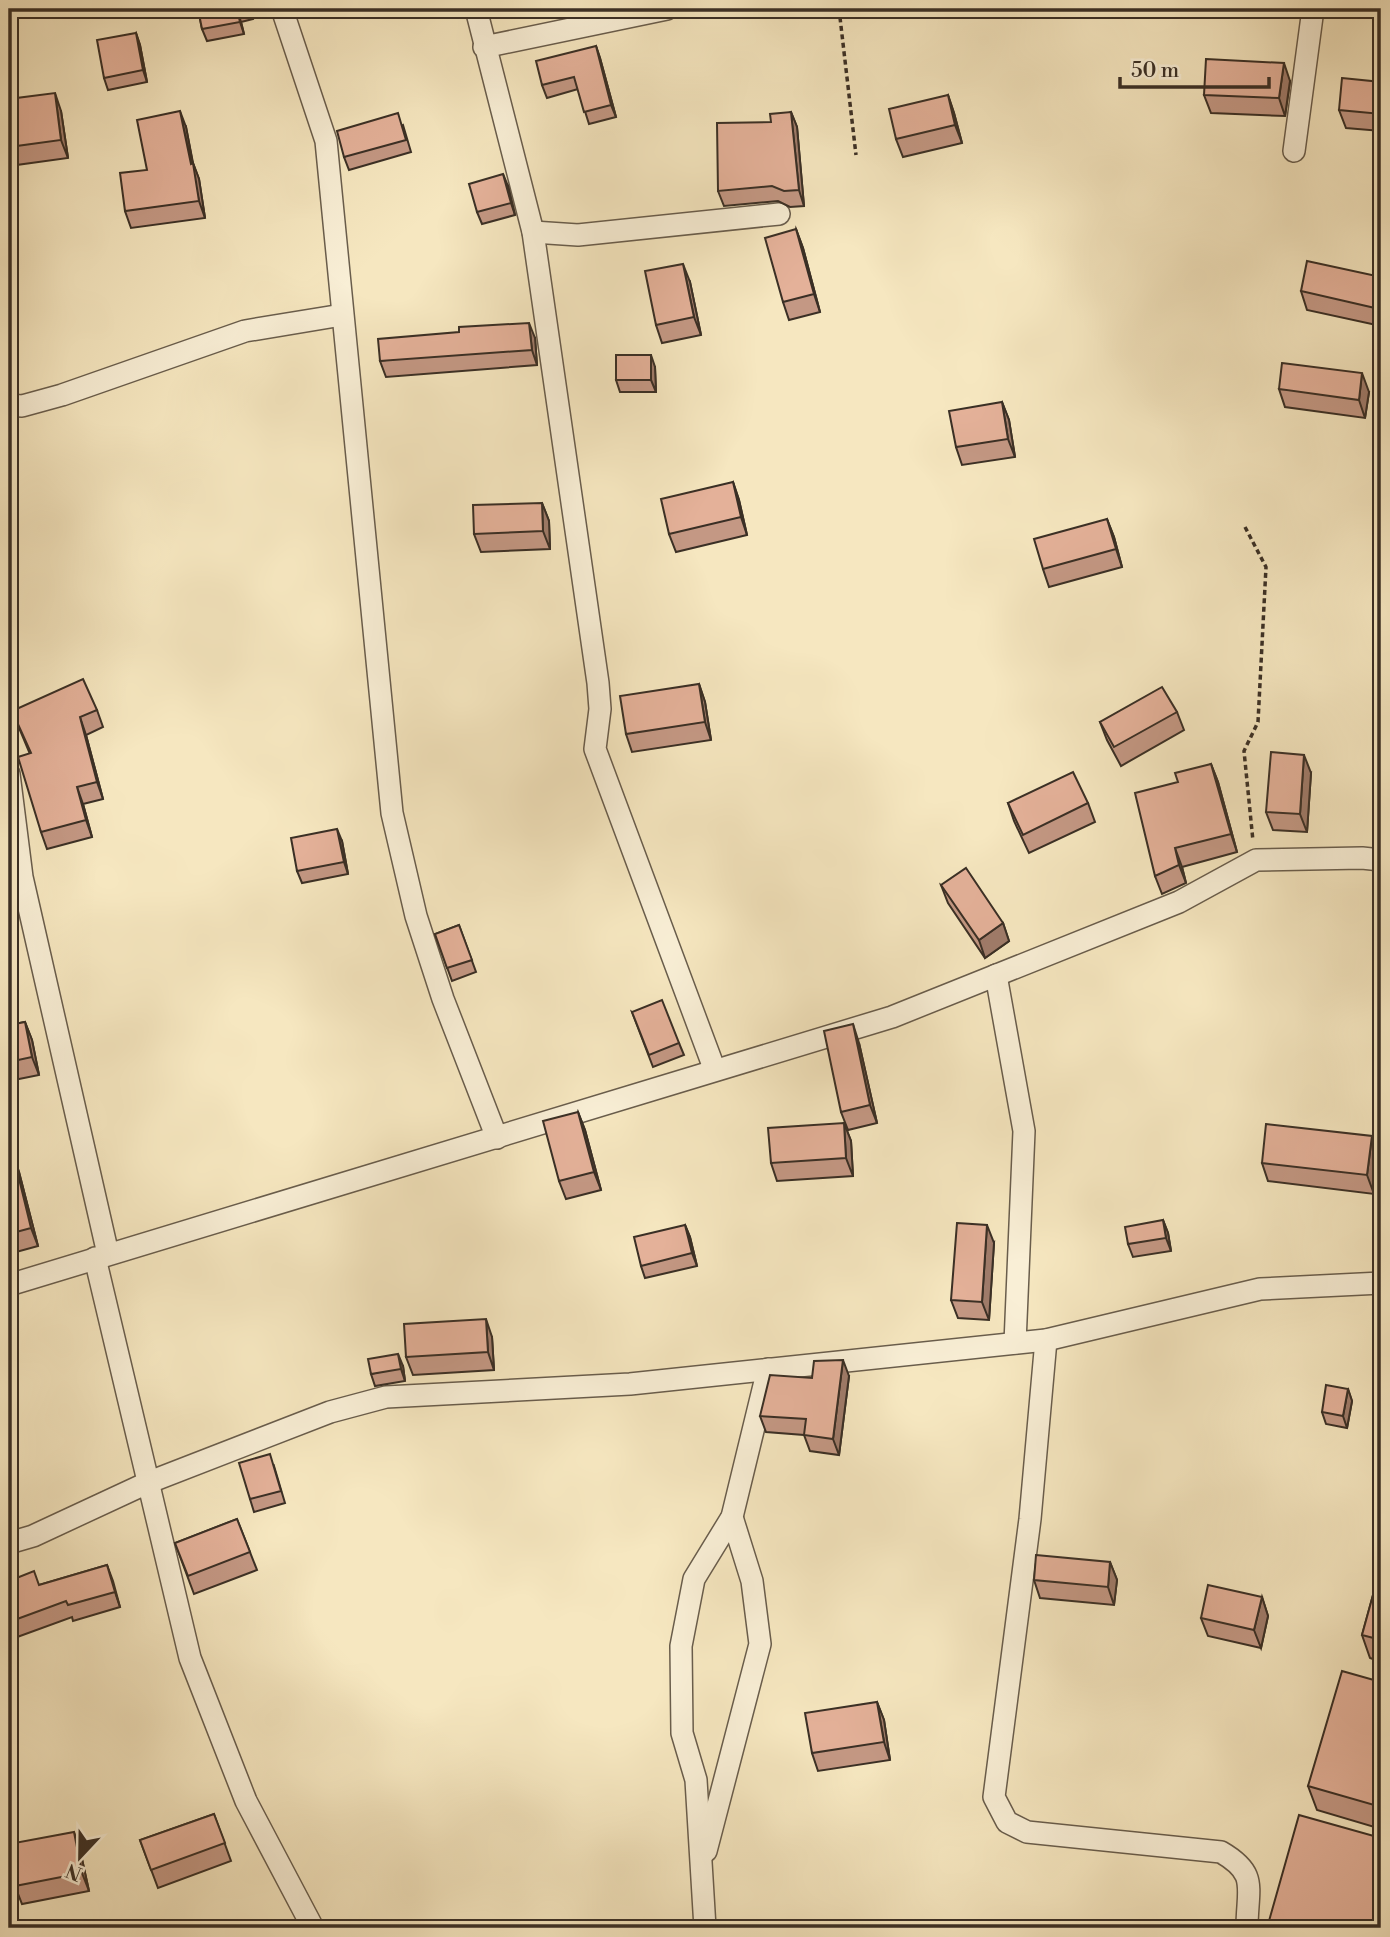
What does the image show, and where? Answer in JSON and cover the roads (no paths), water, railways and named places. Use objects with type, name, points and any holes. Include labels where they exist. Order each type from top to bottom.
[{"type":"street","points":[[282,9],[326,141],[392,813],[416,916],[443,999],[497,1138]]},
{"type":"street","points":[[476,9],[533,232],[598,683],[600,709],[595,749],[714,1068]]},
{"type":"street","points":[[484,47],[667,9]]},
{"type":"street","points":[[1294,150],[1313,9]]},
{"type":"street","points":[[533,232],[578,236],[779,214]]},
{"type":"street","points":[[9,405],[22,406],[62,395],[245,331],[342,315]]},
{"type":"street","points":[[9,774],[22,877],[146,1483],[190,1658],[246,1801],[313,1928]]},
{"type":"street","points":[[9,1284],[497,1138],[714,1068],[892,1017],[1179,902],[1256,860],[1381,860]]},
{"type":"street","points":[[996,975],[1024,1131],[1015,1343]]},
{"type":"street","points":[[9,1543],[33,1536],[146,1483],[330,1412],[386,1397],[630,1384],[1045,1340],[1260,1289],[1381,1283]]},
{"type":"street","points":[[1045,1340],[1030,1519],[994,1797],[1007,1822],[1027,1832],[1221,1852],[1242,1864],[1248,1877],[1247,1928]]},
{"type":"street","points":[[705,1928],[696,1780],[682,1733],[681,1646],[694,1579],[732,1517],[768,1369]]},
{"type":"street","points":[[701,1870],[760,1644],[752,1581],[732,1517]]}]
